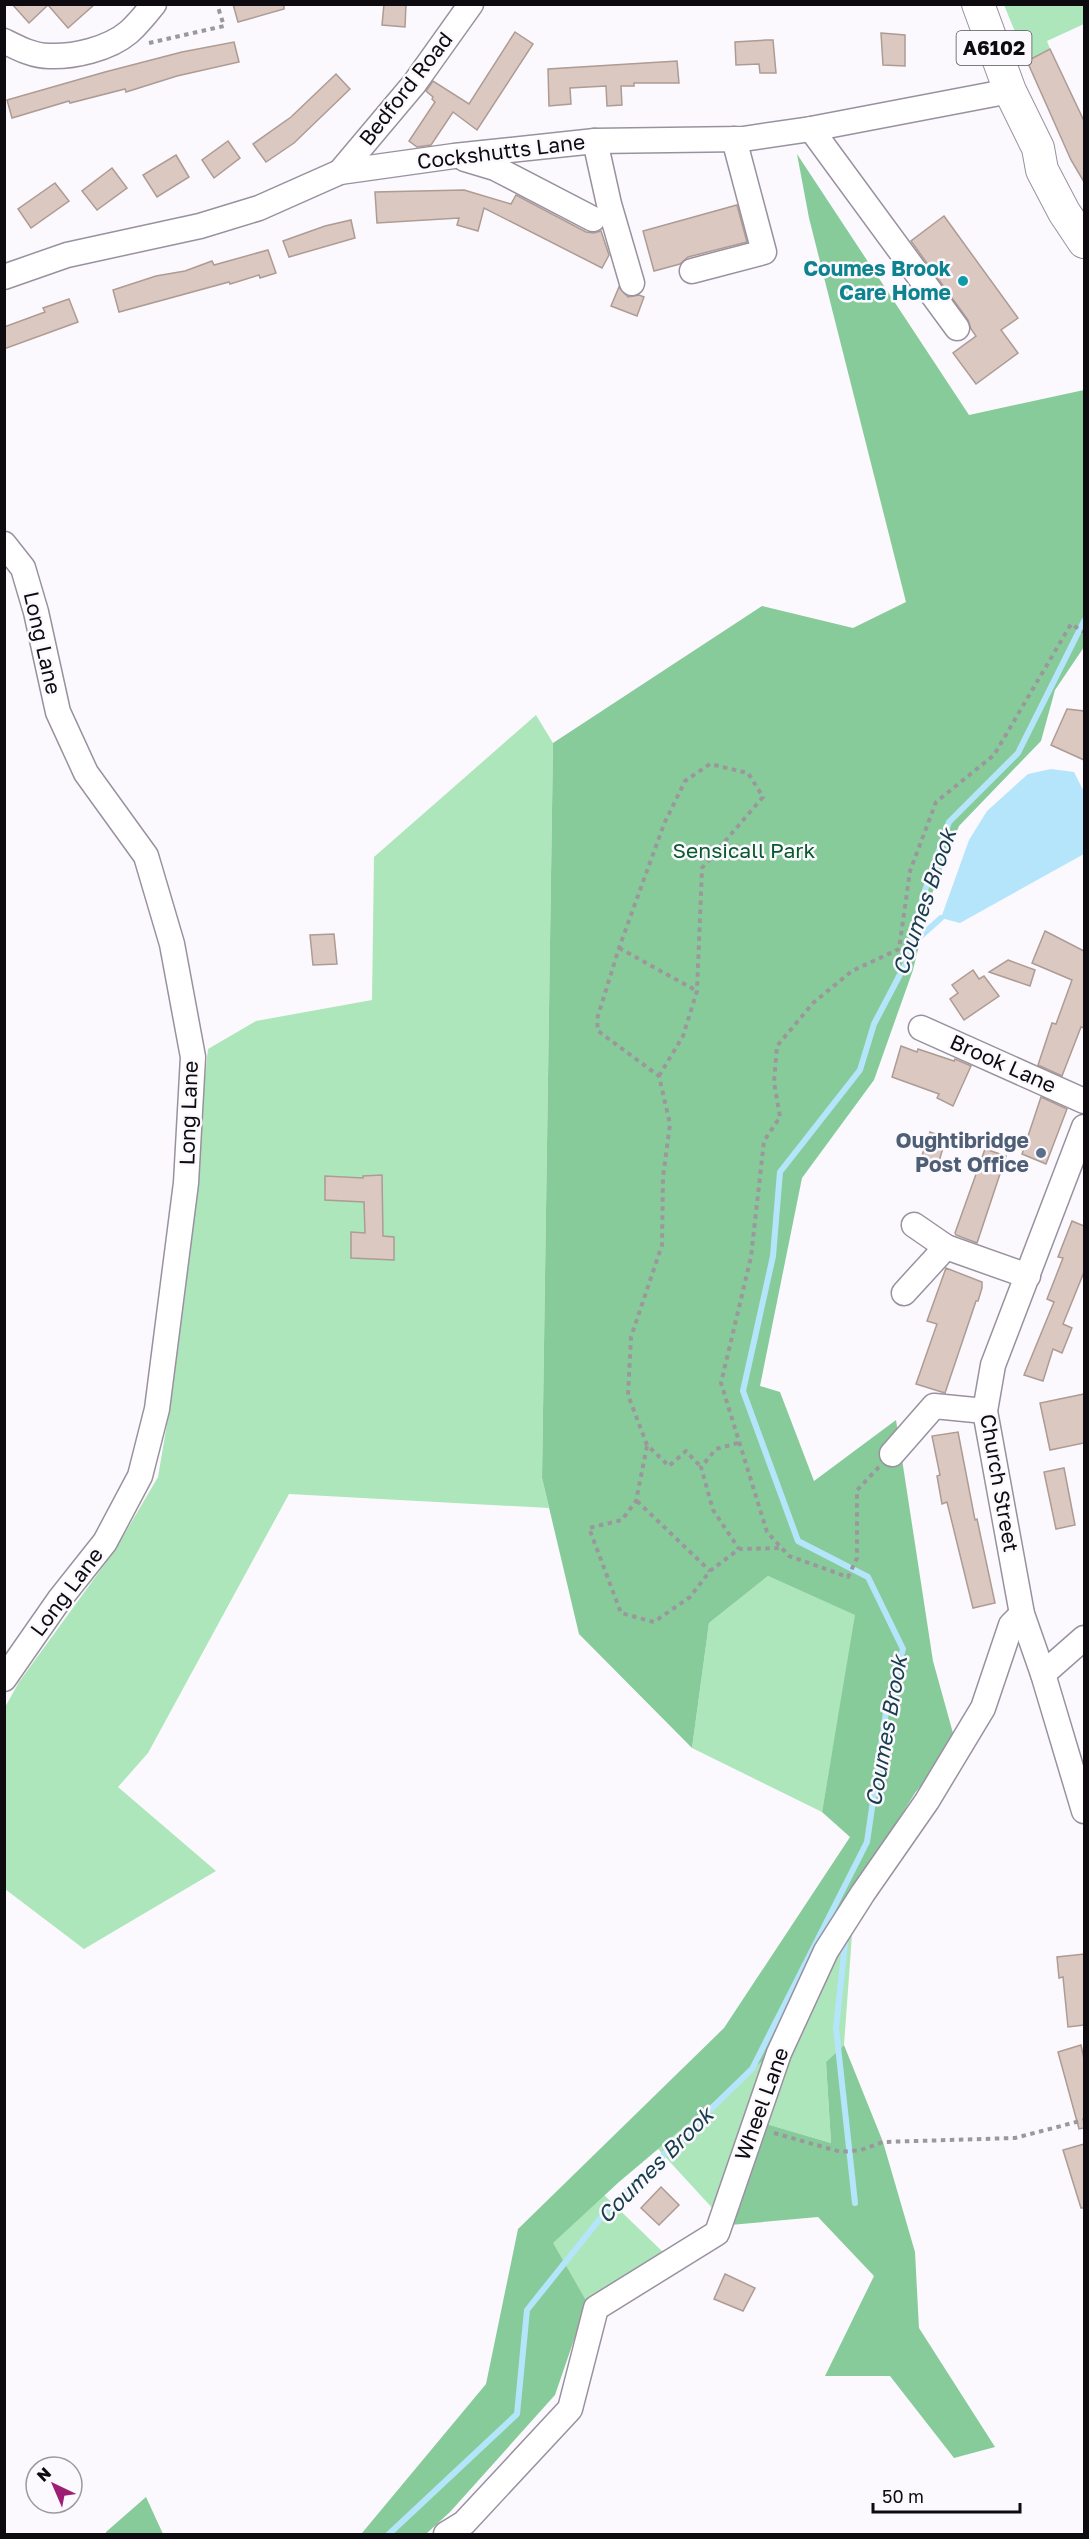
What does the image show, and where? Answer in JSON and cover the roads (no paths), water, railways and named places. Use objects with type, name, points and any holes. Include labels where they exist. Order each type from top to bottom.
[{"type":"main road","name":"A6102","points":[[978,4],[1010,91],[1038,148],[1070,190],[1084,199]]},
{"type":"main road","name":"A6102","points":[[1038,148],[1042,170],[1064,212],[1084,242]]},
{"type":"street","points":[[4,41],[47,57],[84,51],[107,45],[128,34],[154,4]]},
{"type":"street","name":"Bedford Road","points":[[340,172],[414,84],[471,4]]},
{"type":"street","name":"Cockshutts Lane","points":[[4,277],[67,255],[200,226],[259,208],[340,172],[454,156],[595,141],[734,139],[811,129],[1010,91]]},
{"type":"street","points":[[811,129],[957,328]]},
{"type":"street","points":[[692,271],[764,252],[734,139]]},
{"type":"street","points":[[595,141],[609,204],[632,283]]},
{"type":"street","points":[[454,156],[495,168],[593,219]]},
{"type":"street","name":"Long Lane","points":[[4,544],[23,568],[58,712],[86,772],[146,856],[172,944],[193,1057],[185,1194],[157,1409],[140,1476],[105,1542],[59,1600],[4,1679]]},
{"type":"street","name":"Brook Lane","points":[[921,1028],[1084,1101]]},
{"type":"street","name":"Church Street","points":[[1084,1127],[993,1365],[985,1411],[1022,1614],[1043,1674],[1084,1811]]},
{"type":"street","points":[[914,1225],[946,1247],[1028,1276]]},
{"type":"street","points":[[904,1293],[946,1247]]},
{"type":"street","points":[[892,1454],[934,1406],[985,1411]]},
{"type":"street","name":"Wheel Lane","points":[[446,2535],[464,2523],[570,2409],[596,2308],[717,2233],[779,2053],[826,1952],[863,1893],[927,1801],[983,1708],[1011,1625],[1022,1614]]},
{"type":"street","points":[[1043,1674],[1084,1638]]},
{"type":"water","points":[[1051,769],[1074,772],[1084,792],[1084,854],[960,923],[941,918],[969,840],[987,811],[1028,774]]},
{"type":"waterway","name":"Coumes Brook","points":[[389,2534],[517,2414],[527,2310],[607,2210],[752,2069],[867,1842],[887,1705],[903,1649],[868,1577],[798,1541],[743,1391],[773,1256],[780,1172],[860,1070],[874,1024],[906,963],[923,896],[949,822],[1018,753],[1084,621]]},
{"type":"waterway","points":[[913,943],[941,918]]},
{"type":"waterway","points":[[845,1943],[836,2028],[855,2203]]},
{"type":"place","name":"Coumes Brook Care Home","points":[[963,281]]},
{"type":"place","name":"Oughtibridge Post Office","points":[[1041,1153]]},
{"type":"park label","name":"Sensicall Park","points":[[744,851]]}]
